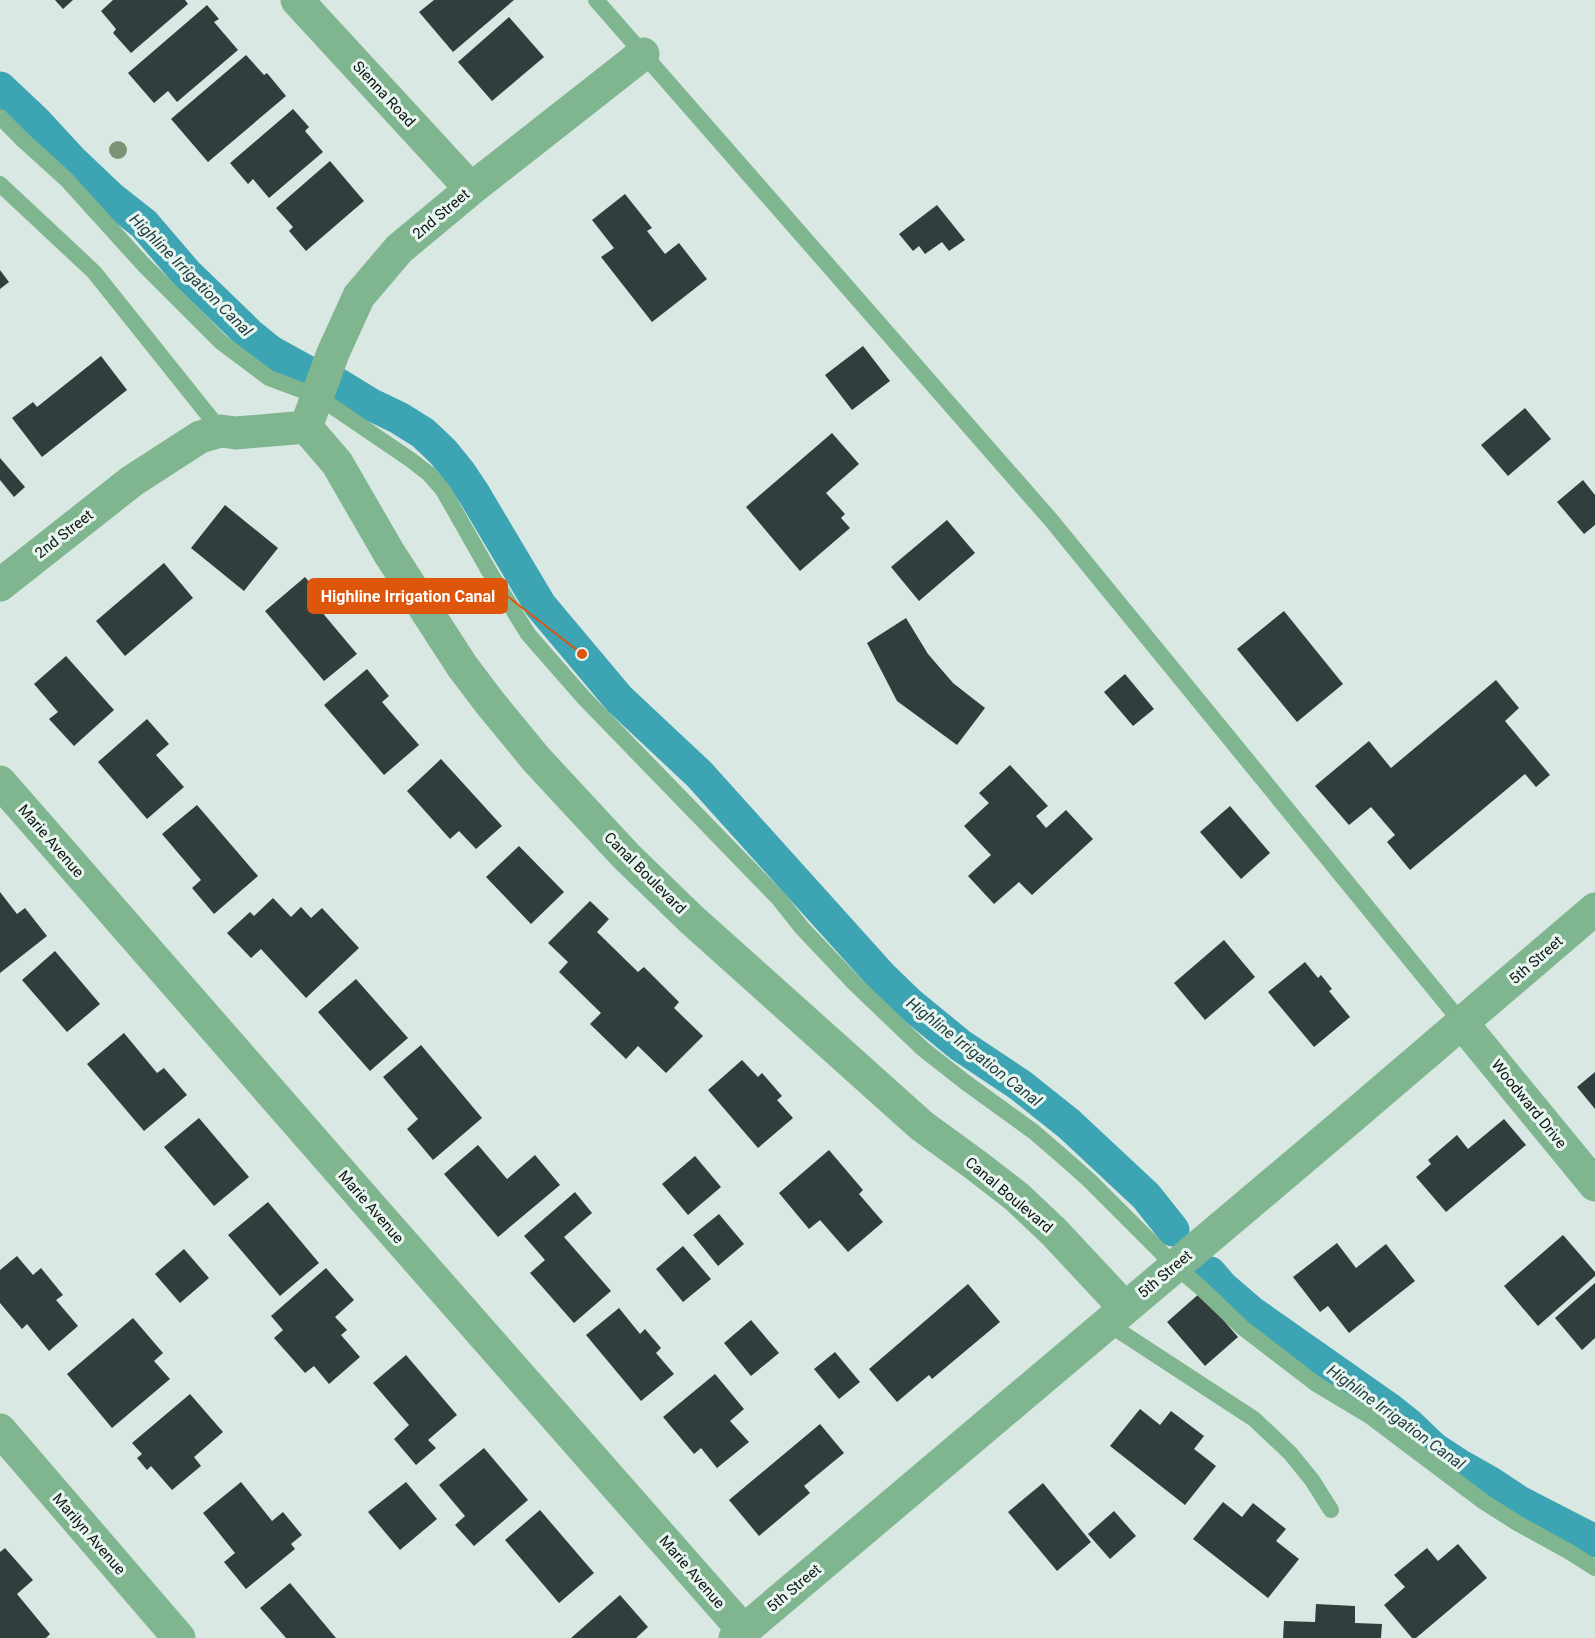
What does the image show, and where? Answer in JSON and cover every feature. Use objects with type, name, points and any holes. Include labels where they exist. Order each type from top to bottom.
[{"type":"street","name":"Sienna Road","points":[[297,0],[471,189]]},
{"type":"street","name":"2nd Street","points":[[306,427],[333,353],[359,296],[399,249],[471,189],[643,54]]},
{"type":"street","points":[[221,431],[236,433],[306,427]]},
{"type":"street","name":"Canal Boulevard","points":[[306,427],[337,463],[389,553],[462,666],[490,704],[543,767],[626,856],[691,919],[922,1126],[1017,1197],[1054,1232],[1116,1315]]},
{"type":"street","name":"2nd Street","points":[[0,585],[132,481],[200,437],[221,431]]},
{"type":"street","name":"Marie Avenue","points":[[0,782],[743,1636]]},
{"type":"street","name":"5th Street","points":[[743,1636],[1116,1315],[1595,909]]},
{"type":"street","name":"Woodward Drive","points":[[1462,1023],[1595,1185]]},
{"type":"street","name":"Marilyn Avenue","points":[[0,1430],[179,1638]]},
{"type":"lane","points":[[596,0],[1051,520],[1462,1023]]},
{"type":"lane","points":[[0,117],[66,179],[143,264],[221,342],[268,378],[318,394],[429,474],[442,489],[528,634],[584,698],[779,899],[855,984],[923,1049],[964,1082],[1034,1132],[1063,1157],[1089,1180],[1174,1266],[1199,1286],[1243,1328],[1316,1384],[1371,1417],[1500,1512],[1595,1568]]},
{"type":"lane","points":[[0,184],[94,272],[221,431]]},
{"type":"lane","points":[[1116,1315],[1254,1419],[1290,1453],[1312,1480],[1331,1510]]},
{"type":"building","points":[[55,0],[73,0],[63,9]]},
{"type":"building","points":[[113,0],[185,0],[188,4],[131,53],[113,33],[116,29],[101,11]]},
{"type":"building","points":[[434,0],[514,0],[453,52],[419,12]]},
{"type":"building","points":[[207,5],[219,19],[214,22],[238,50],[177,102],[168,91],[154,103],[128,73]]},
{"type":"building","points":[[509,17],[544,57],[492,101],[458,62]]},
{"type":"building","points":[[246,55],[264,75],[267,73],[286,96],[208,162],[171,119]]},
{"type":"building","points":[[293,109],[309,127],[305,131],[323,152],[269,198],[253,179],[248,184],[230,163]]},
{"type":"building","points":[[330,161],[364,201],[306,251],[289,231],[293,227],[276,208]]},
{"type":"building","points":[[625,194],[652,228],[647,231],[665,254],[679,243],[707,279],[652,322],[601,257],[614,248],[592,220]]},
{"type":"building","points":[[937,205],[965,240],[949,251],[942,242],[925,254],[919,246],[913,251],[899,234]]},
{"type":"building","points":[[0,270],[9,282],[0,289]]},
{"type":"building","points":[[863,346],[890,381],[852,410],[825,375]]},
{"type":"building","points":[[101,356],[127,390],[42,457],[12,418],[33,402],[37,407]]},
{"type":"building","points":[[1525,408],[1551,439],[1508,476],[1481,445]]},
{"type":"building","points":[[832,433],[859,464],[826,493],[845,514],[841,518],[850,528],[800,571],[746,507]]},
{"type":"building","points":[[0,458],[25,487],[14,497],[0,480]]},
{"type":"building","points":[[1583,480],[1595,495],[1595,525],[1584,534],[1557,502]]},
{"type":"building","points":[[225,505],[278,548],[244,591],[191,548]]},
{"type":"building","points":[[947,520],[975,553],[919,601],[891,567]]},
{"type":"building","points":[[164,563],[193,598],[125,656],[96,621]]},
{"type":"building","points":[[305,577],[329,605],[321,611],[357,654],[324,681],[265,611]]},
{"type":"building","points":[[1284,611],[1343,684],[1297,722],[1237,649]]},
{"type":"building","points":[[906,618],[928,654],[953,683],[985,708],[957,745],[897,701],[867,643]]},
{"type":"building","points":[[66,656],[114,710],[74,746],[49,719],[58,712],[34,684]]},
{"type":"building","points":[[367,669],[389,696],[382,702],[419,745],[384,775],[324,705]]},
{"type":"building","points":[[1125,674],[1154,709],[1133,726],[1104,692]]},
{"type":"building","points":[[1496,680],[1519,708],[1505,721],[1550,775],[1536,787],[1525,774],[1410,870],[1387,842],[1395,835],[1371,807],[1349,825],[1315,786],[1369,741],[1391,768]]},
{"type":"building","points":[[147,719],[169,744],[156,755],[184,787],[147,819],[98,762]]},
{"type":"building","points":[[441,759],[502,826],[476,849],[459,831],[450,839],[407,791]]},
{"type":"building","points":[[1010,765],[1048,806],[1036,816],[1046,828],[1066,810],[1093,839],[1032,895],[1019,882],[994,904],[968,876],[991,855],[964,826],[989,803],[979,793]]},
{"type":"building","points":[[197,805],[258,876],[214,914],[192,888],[201,880],[162,834]]},
{"type":"building","points":[[1230,806],[1270,853],[1241,879],[1200,832]]},
{"type":"building","points":[[519,846],[564,892],[531,924],[486,877]]},
{"type":"building","points":[[0,892],[17,914],[25,908],[47,936],[0,973]]},
{"type":"building","points":[[273,898],[291,917],[301,907],[311,918],[322,908],[359,948],[306,998],[261,949],[251,958],[227,933],[250,912],[254,916]]},
{"type":"building","points":[[590,901],[609,919],[597,932],[638,972],[644,967],[679,1002],[674,1008],[703,1036],[666,1073],[638,1046],[626,1059],[590,1024],[601,1013],[559,972],[568,962],[548,943]]},
{"type":"building","points":[[1224,940],[1255,977],[1205,1020],[1174,983]]},
{"type":"building","points":[[55,951],[100,1004],[67,1032],[22,980]]},
{"type":"building","points":[[1305,962],[1318,978],[1321,975],[1332,989],[1329,991],[1350,1017],[1314,1047],[1268,992]]},
{"type":"building","points":[[356,979],[408,1038],[370,1071],[318,1012]]},
{"type":"building","points":[[124,1033],[157,1073],[164,1068],[187,1095],[144,1131],[87,1064]]},
{"type":"building","points":[[421,1045],[482,1118],[433,1160],[407,1129],[418,1119],[383,1077]]},
{"type":"building","points":[[742,1060],[758,1077],[762,1073],[782,1096],[777,1100],[793,1118],[758,1148],[708,1090]]},
{"type":"building","points":[[1595,1072],[1595,1109],[1577,1087]]},
{"type":"building","points":[[199,1118],[249,1177],[214,1206],[164,1147]]},
{"type":"building","points":[[1504,1119],[1526,1145],[1446,1212],[1416,1177],[1431,1164],[1428,1160],[1457,1135],[1468,1149]]},
{"type":"building","points":[[478,1145],[507,1179],[535,1155],[560,1185],[498,1237],[444,1174]]},
{"type":"building","points":[[829,1150],[863,1190],[859,1194],[883,1222],[848,1252],[820,1220],[809,1229],[779,1193]]},
{"type":"building","points":[[695,1156],[721,1187],[688,1215],[662,1184]]},
{"type":"building","points":[[575,1192],[592,1213],[564,1237],[611,1291],[574,1323],[530,1273],[545,1260],[524,1236]]},
{"type":"building","points":[[268,1202],[319,1263],[280,1296],[228,1235]]},
{"type":"building","points":[[719,1214],[744,1244],[718,1266],[693,1235]]},
{"type":"building","points":[[1563,1235],[1595,1272],[1595,1276],[1538,1326],[1504,1286]]},
{"type":"building","points":[[1337,1243],[1356,1268],[1386,1244],[1415,1281],[1349,1333],[1328,1306],[1320,1312],[1293,1277]]},
{"type":"building","points":[[683,1246],[711,1279],[683,1302],[656,1269]]},
{"type":"building","points":[[184,1249],[209,1278],[180,1303],[155,1274]]},
{"type":"building","points":[[17,1256],[33,1275],[41,1268],[63,1295],[56,1300],[78,1326],[49,1351],[27,1324],[22,1329],[0,1303],[0,1270]]},
{"type":"building","points":[[326,1268],[354,1300],[335,1317],[347,1330],[341,1335],[360,1357],[329,1384],[314,1366],[305,1373],[274,1338],[283,1330],[271,1316]]},
{"type":"building","points":[[1595,1283],[1595,1338],[1582,1350],[1555,1318]]},
{"type":"building","points":[[968,1284],[1000,1322],[932,1379],[929,1375],[897,1402],[869,1369]]},
{"type":"building","points":[[1200,1293],[1238,1337],[1205,1366],[1167,1322]]},
{"type":"building","points":[[619,1308],[640,1334],[645,1329],[661,1348],[656,1353],[674,1374],[641,1401],[586,1335]]},
{"type":"building","points":[[133,1318],[163,1353],[154,1361],[170,1379],[112,1428],[67,1374]]},
{"type":"building","points":[[751,1320],[779,1353],[751,1376],[724,1343]]},
{"type":"building","points":[[835,1352],[860,1382],[839,1399],[814,1369]]},
{"type":"building","points":[[406,1355],[457,1415],[428,1440],[436,1448],[416,1465],[394,1439],[409,1425],[373,1383]]},
{"type":"building","points":[[715,1374],[744,1409],[730,1421],[749,1442],[717,1468],[701,1448],[694,1454],[663,1417]]},
{"type":"building","points":[[190,1394],[223,1432],[194,1457],[201,1466],[172,1490],[151,1466],[147,1470],[137,1458],[142,1454],[132,1443]]},
{"type":"building","points":[[1140,1409],[1160,1425],[1171,1411],[1204,1436],[1194,1449],[1216,1466],[1185,1505],[1110,1446]]},
{"type":"building","points":[[820,1424],[844,1453],[804,1486],[810,1493],[759,1536],[729,1500]]},
{"type":"building","points":[[484,1448],[528,1500],[474,1546],[455,1525],[465,1516],[439,1485]]},
{"type":"building","points":[[241,1482],[272,1521],[283,1512],[302,1535],[291,1544],[295,1549],[246,1589],[224,1562],[235,1553],[203,1513]]},
{"type":"building","points":[[406,1482],[437,1519],[400,1550],[368,1512]]},
{"type":"building","points":[[1043,1483],[1091,1542],[1057,1571],[1008,1512]]},
{"type":"building","points":[[1223,1502],[1242,1517],[1253,1503],[1286,1529],[1276,1541],[1299,1559],[1268,1598],[1193,1539]]},
{"type":"building","points":[[540,1510],[594,1573],[559,1603],[505,1540]]},
{"type":"building","points":[[1114,1511],[1136,1536],[1110,1559],[1088,1534]]},
{"type":"building","points":[[1458,1544],[1487,1578],[1416,1638],[1412,1638],[1384,1605],[1405,1587],[1394,1575],[1427,1548],[1438,1561]]},
{"type":"building","points":[[5,1548],[33,1580],[17,1594],[50,1634],[46,1638],[0,1638],[0,1552]]},
{"type":"building","points":[[290,1583],[336,1638],[286,1638],[260,1608]]},
{"type":"building","points":[[620,1595],[648,1627],[636,1638],[571,1638]]},
{"type":"building","points":[[1316,1604],[1355,1606],[1355,1623],[1382,1624],[1381,1638],[1283,1638],[1284,1621],[1315,1622]]},
{"type":"waterway","name":"Highline Irrigation Canal","points":[[0,88],[111,198],[144,224],[186,273],[250,335],[271,352],[311,374],[339,385],[399,418],[423,433],[443,452],[474,494],[540,605],[619,699],[699,774],[881,976],[910,1004],[960,1045],[1020,1085],[1069,1124],[1146,1196],[1173,1230]]},
{"type":"waterway","name":"Highline Irrigation Canal","points":[[1210,1273],[1222,1287],[1251,1312],[1389,1409],[1433,1448],[1519,1502],[1595,1541]]},
{"type":"place","name":"Highline Irrigation Canal","points":[[582,654]]}]
